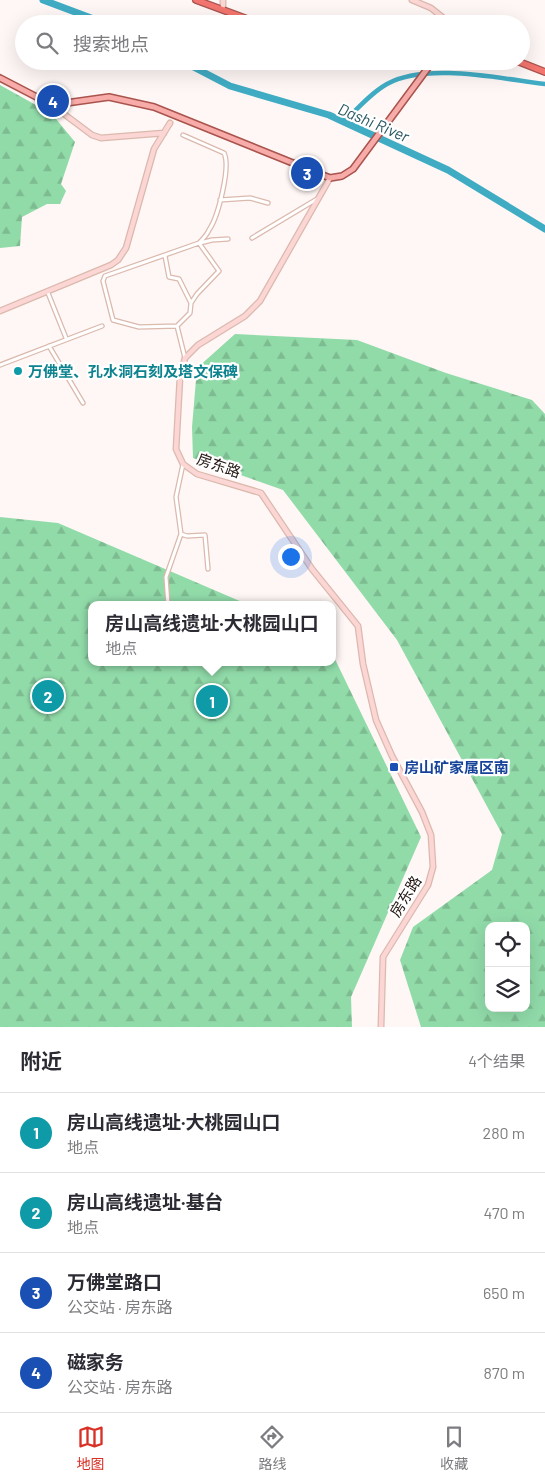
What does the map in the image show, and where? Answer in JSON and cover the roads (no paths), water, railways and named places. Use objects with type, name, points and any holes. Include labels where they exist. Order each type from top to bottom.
[{"type":"highway","points":[[196,0],[237,15]]},
{"type":"highway","points":[[530,66],[545,72]]},
{"type":"main road","points":[[223,0],[223,6]]},
{"type":"main road","points":[[412,0],[432,8],[440,15]]},
{"type":"main road","points":[[52,104],[109,97],[154,106],[330,178],[349,172],[362,158],[426,70]]},
{"type":"main road","points":[[0,78],[52,104],[92,135],[101,138],[164,133]]},
{"type":"main road","points":[[0,311],[111,265],[122,255],[154,149],[170,123]]},
{"type":"main road","points":[[185,358],[198,345],[245,316],[260,301],[330,178]]},
{"type":"main road","name":"房东路","points":[[185,358],[180,377],[176,440],[176,449],[183,464],[197,474],[261,492],[312,569],[358,626],[363,664],[376,720],[392,756],[422,812],[430,835],[433,857],[432,876],[383,958],[381,1027]]},
{"type":"street","points":[[183,135],[224,153],[228,165],[220,200],[210,229],[199,243]]},
{"type":"street","points":[[220,200],[250,198],[268,203]]},
{"type":"street","points":[[252,238],[319,198]]},
{"type":"street","points":[[165,256],[169,277],[179,279],[191,303],[190,313],[177,326],[140,327],[113,320],[103,281],[105,276],[199,243],[228,239]]},
{"type":"street","points":[[191,303],[219,271],[199,243]]},
{"type":"street","points":[[48,292],[66,338]]},
{"type":"street","points":[[0,365],[66,338],[102,326]]},
{"type":"street","points":[[177,326],[185,358]]},
{"type":"street","points":[[49,346],[83,403]]},
{"type":"street","points":[[168,601],[166,577],[181,534],[176,497],[183,464]]},
{"type":"street","points":[[181,534],[187,536],[205,535],[208,569]]},
{"type":"waterway","name":"Dashi River","points":[[43,0],[83,15]]},
{"type":"waterway","name":"Dashi River","points":[[199,70],[230,86],[329,115],[448,170],[545,229]]},
{"type":"waterway","points":[[344,122],[375,92],[403,77],[422,74],[464,74],[545,84]]},
{"type":"place","name":"磁家务","points":[[53,101]]},
{"type":"place","name":"万佛堂路口","points":[[307,173]]},
{"type":"place","name":"万佛堂、孔水洞石刻及塔文保碑","points":[[18,371]]},
{"type":"place","name":"房山高线遗址·基台","points":[[48,696]]},
{"type":"place","name":"房山高线遗址·大桃园山口","points":[[212,701]]},
{"type":"place","name":"房山矿家属区南","points":[[394,767]]}]
